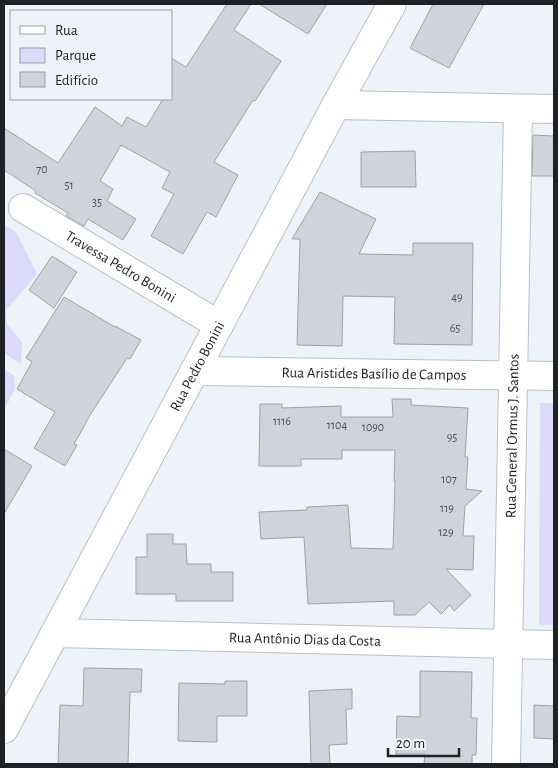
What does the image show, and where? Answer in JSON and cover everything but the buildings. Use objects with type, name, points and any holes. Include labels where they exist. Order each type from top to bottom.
[{"type":"street","name":"Rua Pedro Bonini","points":[[4,727],[336,105],[392,4]]},
{"type":"street","points":[[336,105],[554,109]]},
{"type":"street","name":"Rua General Ormus J. Santos","points":[[506,764],[518,109]]},
{"type":"street","name":"Travessa Pedro Bonini","points":[[23,208],[219,326]]},
{"type":"street","name":"Rua Aristides Basílio de Campos","points":[[194,371],[554,376]]},
{"type":"street","name":"Rua Antônio Dias da Costa","points":[[54,633],[554,645]]},
{"type":"green space","points":[[4,225],[16,232],[37,274],[6,310],[7,324],[22,342],[21,364],[4,353]]},
{"type":"green space","points":[[4,370],[14,375],[15,389],[6,406],[4,406]]},
{"type":"green space","points":[[540,403],[554,403],[554,625],[539,625]]}]
